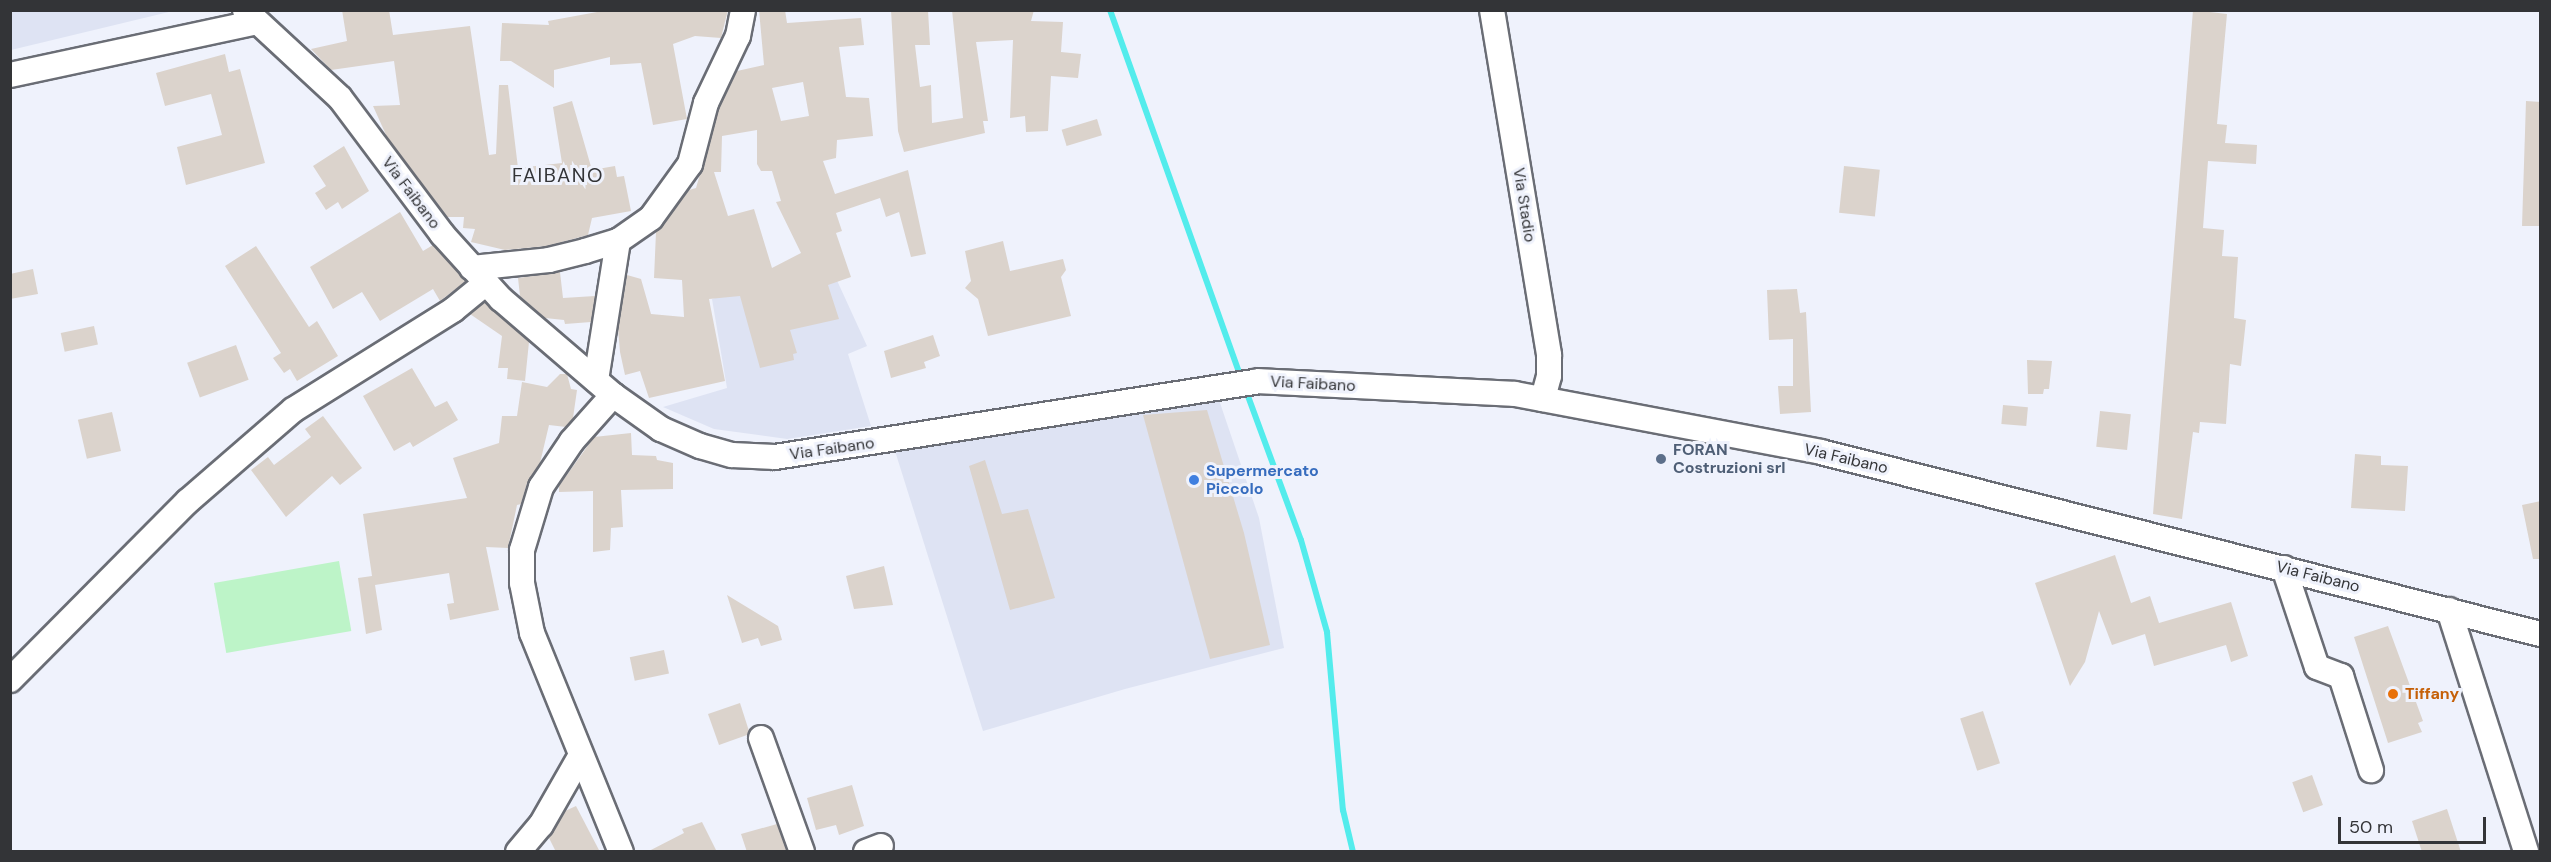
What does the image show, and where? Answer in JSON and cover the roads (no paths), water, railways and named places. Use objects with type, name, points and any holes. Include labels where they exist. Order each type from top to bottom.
[{"type":"street","points":[[10,680],[188,501],[292,410],[453,310],[479,276],[618,241],[651,218],[690,164],[706,103],[738,36],[743,10]]},
{"type":"street","name":"Via Stadio","points":[[1492,10],[1549,355],[1549,376],[1543,399]]},
{"type":"street","points":[[10,75],[251,16]]},
{"type":"street","name":"Via Faibano","points":[[251,16],[340,98],[479,276],[605,388],[661,429],[700,446],[732,455],[775,457],[1258,381],[1515,394],[1821,452],[2541,634]]},
{"type":"street","points":[[618,241],[605,388],[541,487],[522,550],[522,583],[532,633],[580,757],[621,852]]},
{"type":"street","points":[[2284,568],[2317,667],[2341,676],[2371,770]]},
{"type":"street","points":[[2449,610],[2526,852]]},
{"type":"street","points":[[761,738],[802,852]]},
{"type":"street","points":[[518,852],[541,825],[580,757]]},
{"type":"waterway","points":[[1110,10],[1241,378]]},
{"type":"waterway","points":[[1245,388],[1301,540],[1327,632],[1343,810],[1353,852]]},
{"type":"place","name":"FORAN Costruzioni srl","points":[[1661,459]]},
{"type":"place","name":"Supermercato Piccolo","points":[[1194,480]]},
{"type":"place","name":"Tiffany","points":[[2393,694]]},
{"type":"district","name":"FAIBANO","points":[[558,175]]}]
